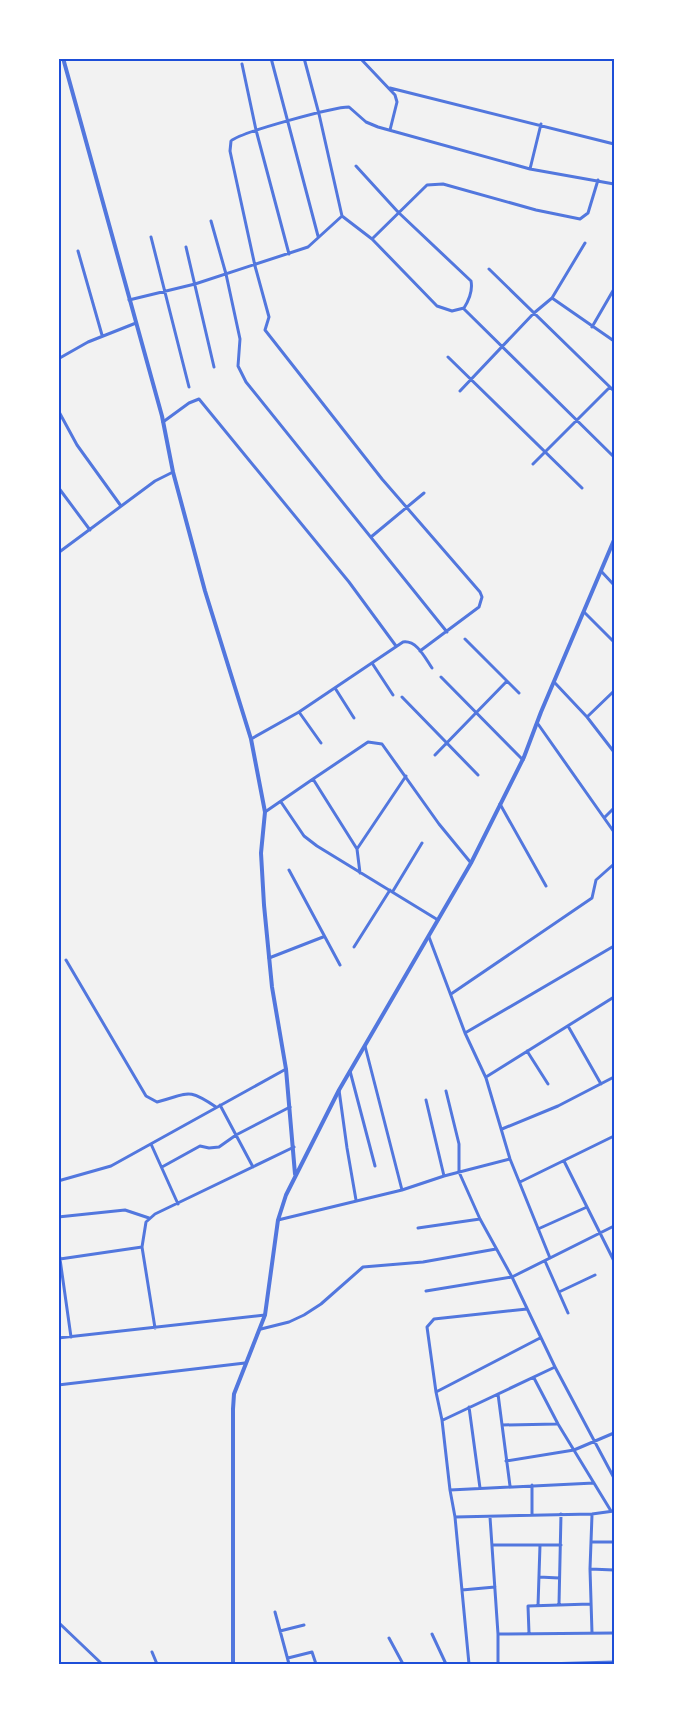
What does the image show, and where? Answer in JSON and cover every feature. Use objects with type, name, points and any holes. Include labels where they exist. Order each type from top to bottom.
[{"type":"street","points":[[63,58],[163,422],[173,472],[205,591],[251,739],[265,812],[261,853],[269,958],[286,1069],[295,1175]]},
{"type":"street","points":[[271,58],[318,236]]},
{"type":"street","points":[[304,58],[342,216],[372,239],[437,306],[452,311],[464,309],[472,288],[471,281],[398,212],[356,166]]},
{"type":"street","points":[[360,58],[395,95],[397,102],[390,130]]},
{"type":"street","points":[[242,64],[256,130],[289,254]]},
{"type":"street","points":[[390,88],[615,144]]},
{"type":"street","points":[[420,651],[479,607],[482,597],[407,508],[265,330],[269,317],[255,266],[230,146],[234,138],[256,130],[349,107],[366,122],[390,130],[530,169],[615,184]]},
{"type":"street","points":[[530,169],[541,124]]},
{"type":"street","points":[[372,239],[427,185],[436,183],[580,219],[588,213],[598,180]]},
{"type":"street","points":[[129,300],[195,284],[289,254],[315,243],[318,236],[342,216]]},
{"type":"street","points":[[211,221],[226,274],[240,339],[238,366],[246,382],[447,632]]},
{"type":"street","points":[[151,237],[189,387]]},
{"type":"street","points":[[460,391],[534,313],[552,298],[585,243]]},
{"type":"street","points":[[186,247],[214,367]]},
{"type":"street","points":[[78,251],[102,336]]},
{"type":"street","points":[[489,269],[615,391]]},
{"type":"street","points":[[592,327],[615,289]]},
{"type":"street","points":[[552,298],[615,341]]},
{"type":"street","points":[[464,309],[615,458]]},
{"type":"street","points":[[58,359],[102,336],[136,323]]},
{"type":"street","points":[[448,357],[582,488]]},
{"type":"street","points":[[533,464],[610,387]]},
{"type":"street","points":[[163,422],[189,402],[199,399],[349,582],[396,646]]},
{"type":"street","points":[[58,410],[77,445],[121,506]]},
{"type":"street","points":[[58,554],[155,481],[173,472]]},
{"type":"street","points":[[58,487],[90,530]]},
{"type":"street","points":[[371,537],[423,493]]},
{"type":"street","points":[[232,1665],[234,1394],[265,1315],[278,1220],[286,1195],[339,1090],[471,863],[523,760],[615,540]]},
{"type":"street","points":[[601,571],[615,585]]},
{"type":"street","points":[[584,612],[615,642]]},
{"type":"street","points":[[465,639],[519,693]]},
{"type":"street","points":[[251,739],[299,712],[396,646],[407,641],[414,644],[432,668]]},
{"type":"street","points":[[372,663],[393,695]]},
{"type":"street","points":[[441,677],[523,760]]},
{"type":"street","points":[[435,755],[507,681]]},
{"type":"street","points":[[555,683],[587,717],[615,752]]},
{"type":"street","points":[[335,688],[354,718]]},
{"type":"street","points":[[587,717],[615,691]]},
{"type":"street","points":[[402,697],[478,775]]},
{"type":"street","points":[[299,712],[321,743]]},
{"type":"street","points":[[538,724],[615,832]]},
{"type":"street","points":[[265,812],[368,742],[375,742],[387,748],[439,824],[471,863]]},
{"type":"street","points":[[357,849],[406,776]]},
{"type":"street","points":[[313,779],[357,849],[360,874]]},
{"type":"street","points":[[281,802],[304,836],[360,874],[438,920]]},
{"type":"street","points":[[500,804],[546,886]]},
{"type":"street","points":[[605,817],[615,808]]},
{"type":"street","points":[[354,947],[422,843]]},
{"type":"street","points":[[451,994],[592,898],[596,879],[615,864]]},
{"type":"street","points":[[289,870],[340,965]]},
{"type":"street","points":[[269,958],[323,937]]},
{"type":"street","points":[[429,937],[465,1033],[486,1078],[510,1159],[550,1258]]},
{"type":"street","points":[[465,1033],[615,946]]},
{"type":"street","points":[[66,960],[146,1096],[157,1102],[188,1093],[218,1106],[253,1167]]},
{"type":"street","points":[[486,1078],[615,997]]},
{"type":"street","points":[[568,1026],[601,1084]]},
{"type":"street","points":[[365,1046],[402,1190]]},
{"type":"street","points":[[527,1051],[548,1084]]},
{"type":"street","points":[[58,1173],[61,1180],[111,1166],[286,1069]]},
{"type":"street","points":[[351,1071],[375,1166]]},
{"type":"street","points":[[502,1129],[558,1106],[615,1077]]},
{"type":"street","points":[[339,1090],[356,1200]]},
{"type":"street","points":[[446,1091],[459,1144],[459,1172],[540,1338],[615,1478]]},
{"type":"street","points":[[426,1100],[444,1176]]},
{"type":"street","points":[[162,1167],[200,1146],[219,1147],[236,1135],[290,1107]]},
{"type":"street","points":[[520,1182],[615,1136]]},
{"type":"street","points":[[151,1144],[178,1204]]},
{"type":"street","points":[[155,1328],[142,1247],[146,1222],[149,1218],[294,1148]]},
{"type":"street","points":[[278,1220],[402,1190],[444,1176],[510,1159]]},
{"type":"street","points":[[564,1161],[615,1261]]},
{"type":"street","points":[[538,1229],[587,1207]]},
{"type":"street","points":[[58,1218],[125,1210],[149,1218]]},
{"type":"street","points":[[418,1228],[480,1219]]},
{"type":"street","points":[[426,1291],[512,1277],[615,1226]]},
{"type":"street","points":[[58,1245],[71,1337]]},
{"type":"street","points":[[60,1259],[142,1247]]},
{"type":"street","points":[[260,1329],[289,1322],[304,1315],[321,1304],[363,1267],[423,1262],[496,1249]]},
{"type":"street","points":[[545,1261],[568,1313]]},
{"type":"street","points":[[559,1292],[595,1275]]},
{"type":"street","points":[[470,1665],[455,1517],[427,1327],[434,1319],[527,1309]]},
{"type":"street","points":[[58,1338],[265,1315]]},
{"type":"street","points":[[436,1392],[540,1338]]},
{"type":"street","points":[[58,1385],[247,1363]]},
{"type":"street","points":[[442,1420],[555,1367]]},
{"type":"street","points":[[455,1517],[592,1514],[613,1511],[558,1424],[534,1378]]},
{"type":"street","points":[[498,1394],[510,1486]]},
{"type":"street","points":[[469,1407],[480,1488]]},
{"type":"street","points":[[502,1425],[558,1424]]},
{"type":"street","points":[[506,1461],[574,1450],[615,1433]]},
{"type":"street","points":[[450,1490],[594,1483]]},
{"type":"street","points":[[532,1485],[532,1514]]},
{"type":"street","points":[[559,1604],[561,1514]]},
{"type":"street","points":[[592,1514],[590,1569],[592,1633]]},
{"type":"street","points":[[490,1517],[498,1665]]},
{"type":"street","points":[[591,1542],[615,1542]]},
{"type":"street","points":[[492,1545],[561,1545]]},
{"type":"street","points":[[538,1606],[540,1545]]},
{"type":"street","points":[[590,1569],[614,1571]]},
{"type":"street","points":[[539,1577],[559,1578]]},
{"type":"street","points":[[462,1590],[495,1587]]},
{"type":"street","points":[[529,1633],[527,1607],[530,1605],[590,1604]]},
{"type":"street","points":[[275,1612],[290,1665]]},
{"type":"street","points":[[58,1622],[102,1665]]},
{"type":"street","points":[[280,1631],[304,1625]]},
{"type":"street","points":[[498,1634],[615,1633]]},
{"type":"street","points":[[432,1634],[446,1665]]},
{"type":"street","points":[[389,1638],[402,1663],[395,1665]]},
{"type":"street","points":[[152,1652],[157,1665]]},
{"type":"street","points":[[288,1658],[312,1652],[315,1665]]},
{"type":"street","points":[[544,1665],[615,1662]]}]
